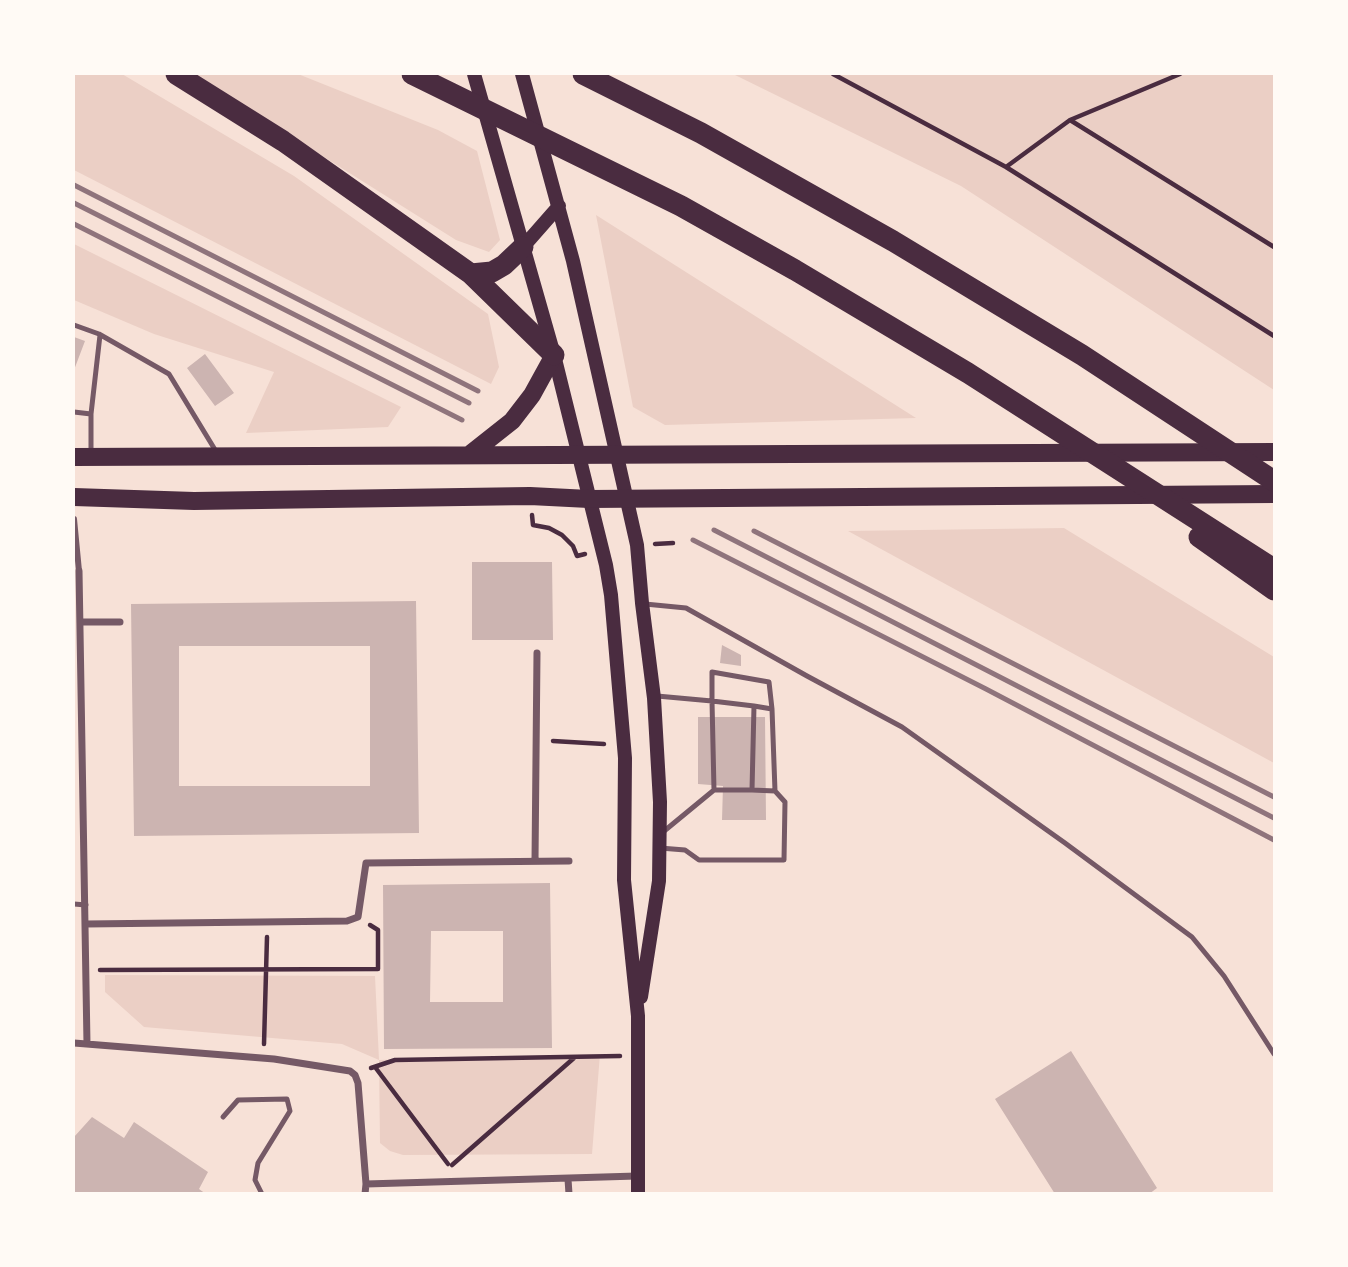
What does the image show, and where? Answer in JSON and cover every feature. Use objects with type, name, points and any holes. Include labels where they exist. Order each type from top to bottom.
[{"type":"highway","points":[[176,74],[283,141],[471,274],[554,355]]},
{"type":"highway","points":[[412,74],[681,206],[794,270],[968,373],[1275,569]]},
{"type":"highway","points":[[583,74],[701,133],[893,241],[1082,355],[1275,481]]},
{"type":"highway","points":[[471,274],[492,272],[505,265],[523,247]]},
{"type":"highway","points":[[968,373],[1275,590]]},
{"type":"main road","points":[[474,74],[554,355],[611,595],[624,745],[624,880],[638,1016],[638,1194]]},
{"type":"main road","points":[[522,74],[559,206],[637,545],[654,695],[660,841],[659,881],[638,1016]]},
{"type":"main road","points":[[523,247],[559,206]]},
{"type":"main road","points":[[469,455],[512,421],[532,395],[554,355]]},
{"type":"main road","points":[[82,457],[579,454],[832,456],[1275,452]]},
{"type":"main road","points":[[74,497],[194,501],[530,496],[628,499],[1275,494]]},
{"type":"street","points":[[74,519],[79,571],[87,1044]]},
{"type":"street","points":[[80,622],[120,622]]},
{"type":"street","points":[[535,861],[537,653]]},
{"type":"street","points":[[86,924],[347,921],[358,917],[366,863],[569,861]]},
{"type":"street","points":[[74,1043],[264,1058],[339,1068],[355,1075],[358,1083],[365,1194]]},
{"type":"street","points":[[366,1184],[638,1176]]},
{"type":"street","points":[[568,1179],[569,1194]]},
{"type":"lane","points":[[74,325],[100,335],[169,374],[220,457]]},
{"type":"lane","points":[[82,457],[91,414],[100,335]]},
{"type":"lane","points":[[74,412],[91,414]]},
{"type":"lane","points":[[642,603],[686,608],[912,734],[1192,937],[1224,976],[1275,1054]]},
{"type":"lane","points":[[714,790],[712,672],[769,682],[775,791],[785,802],[784,860],[699,859],[685,850],[660,841],[714,790],[775,791]]},
{"type":"lane","points":[[654,695],[772,709]]},
{"type":"lane","points":[[752,790],[754,706]]},
{"type":"lane","points":[[74,904],[86,905]]},
{"type":"lane","points":[[223,1116],[238,1100],[287,1099],[290,1111],[258,1164],[255,1180],[262,1194]]},
{"type":"path","points":[[833,74],[1006,167],[1275,336]]},
{"type":"path","points":[[1006,167],[1070,120],[1180,74]]},
{"type":"path","points":[[1070,120],[1275,247]]},
{"type":"path","points":[[535,740],[624,745]]},
{"type":"path","points":[[86,970],[378,969],[378,930],[358,917]]},
{"type":"path","points":[[264,1058],[267,922]]},
{"type":"path","points":[[395,1060],[638,1055]]},
{"type":"path","points":[[449,1167],[575,1057]]},
{"type":"path","points":[[374,1067],[459,1181]]},
{"type":"shaded area","points":[[74,74],[122,74],[294,176],[488,314],[499,367],[491,384],[74,170]]},
{"type":"shaded area","points":[[192,74],[298,74],[438,130],[477,151],[500,240],[489,252],[456,240]]},
{"type":"shaded area","points":[[733,74],[1274,74],[1274,390],[961,186]]},
{"type":"shaded area","points":[[596,215],[916,418],[665,425],[633,407]]},
{"type":"shaded area","points":[[74,244],[401,407],[388,427],[246,433],[274,372],[154,334],[74,300]]},
{"type":"shaded area","points":[[1064,528],[1274,657],[1274,763],[848,531]]},
{"type":"shaded area","points":[[105,975],[375,976],[379,1060],[342,1044],[144,1027],[105,992]]},
{"type":"shaded area","points":[[600,1054],[592,1154],[403,1155],[390,1151],[380,1143],[379,1060]]},
{"type":"building","points":[[74,337],[85,341],[74,370]]},
{"type":"building","points":[[205,354],[234,393],[215,406],[187,368]]},
{"type":"building","points":[[472,562],[552,562],[553,640],[472,640]]},
{"type":"building","points":[[416,601],[419,833],[134,836],[131,604]],"holes":[[[179,646],[370,646],[370,786],[179,786]]]},
{"type":"building","points":[[722,645],[741,655],[741,666],[720,663]]},
{"type":"building","points":[[698,717],[765,717],[766,820],[722,820],[723,786],[698,784]]},
{"type":"building","points":[[550,883],[552,1048],[384,1049],[383,885]],"holes":[[[431,931],[503,931],[503,1002],[430,1002]]]},
{"type":"building","points":[[1071,1051],[1157,1188],[1149,1194],[1055,1194],[995,1099]]},
{"type":"building","points":[[92,1117],[124,1138],[134,1122],[208,1172],[199,1189],[206,1194],[74,1194],[74,1137]]},
{"type":"railway","points":[[74,185],[478,391]]},
{"type":"railway","points":[[74,203],[469,403]]},
{"type":"railway","points":[[74,224],[462,420]]},
{"type":"railway","points":[[714,530],[1274,818]]},
{"type":"railway","points":[[754,531],[1274,797]]},
{"type":"railway","points":[[693,540],[1274,840]]}]
